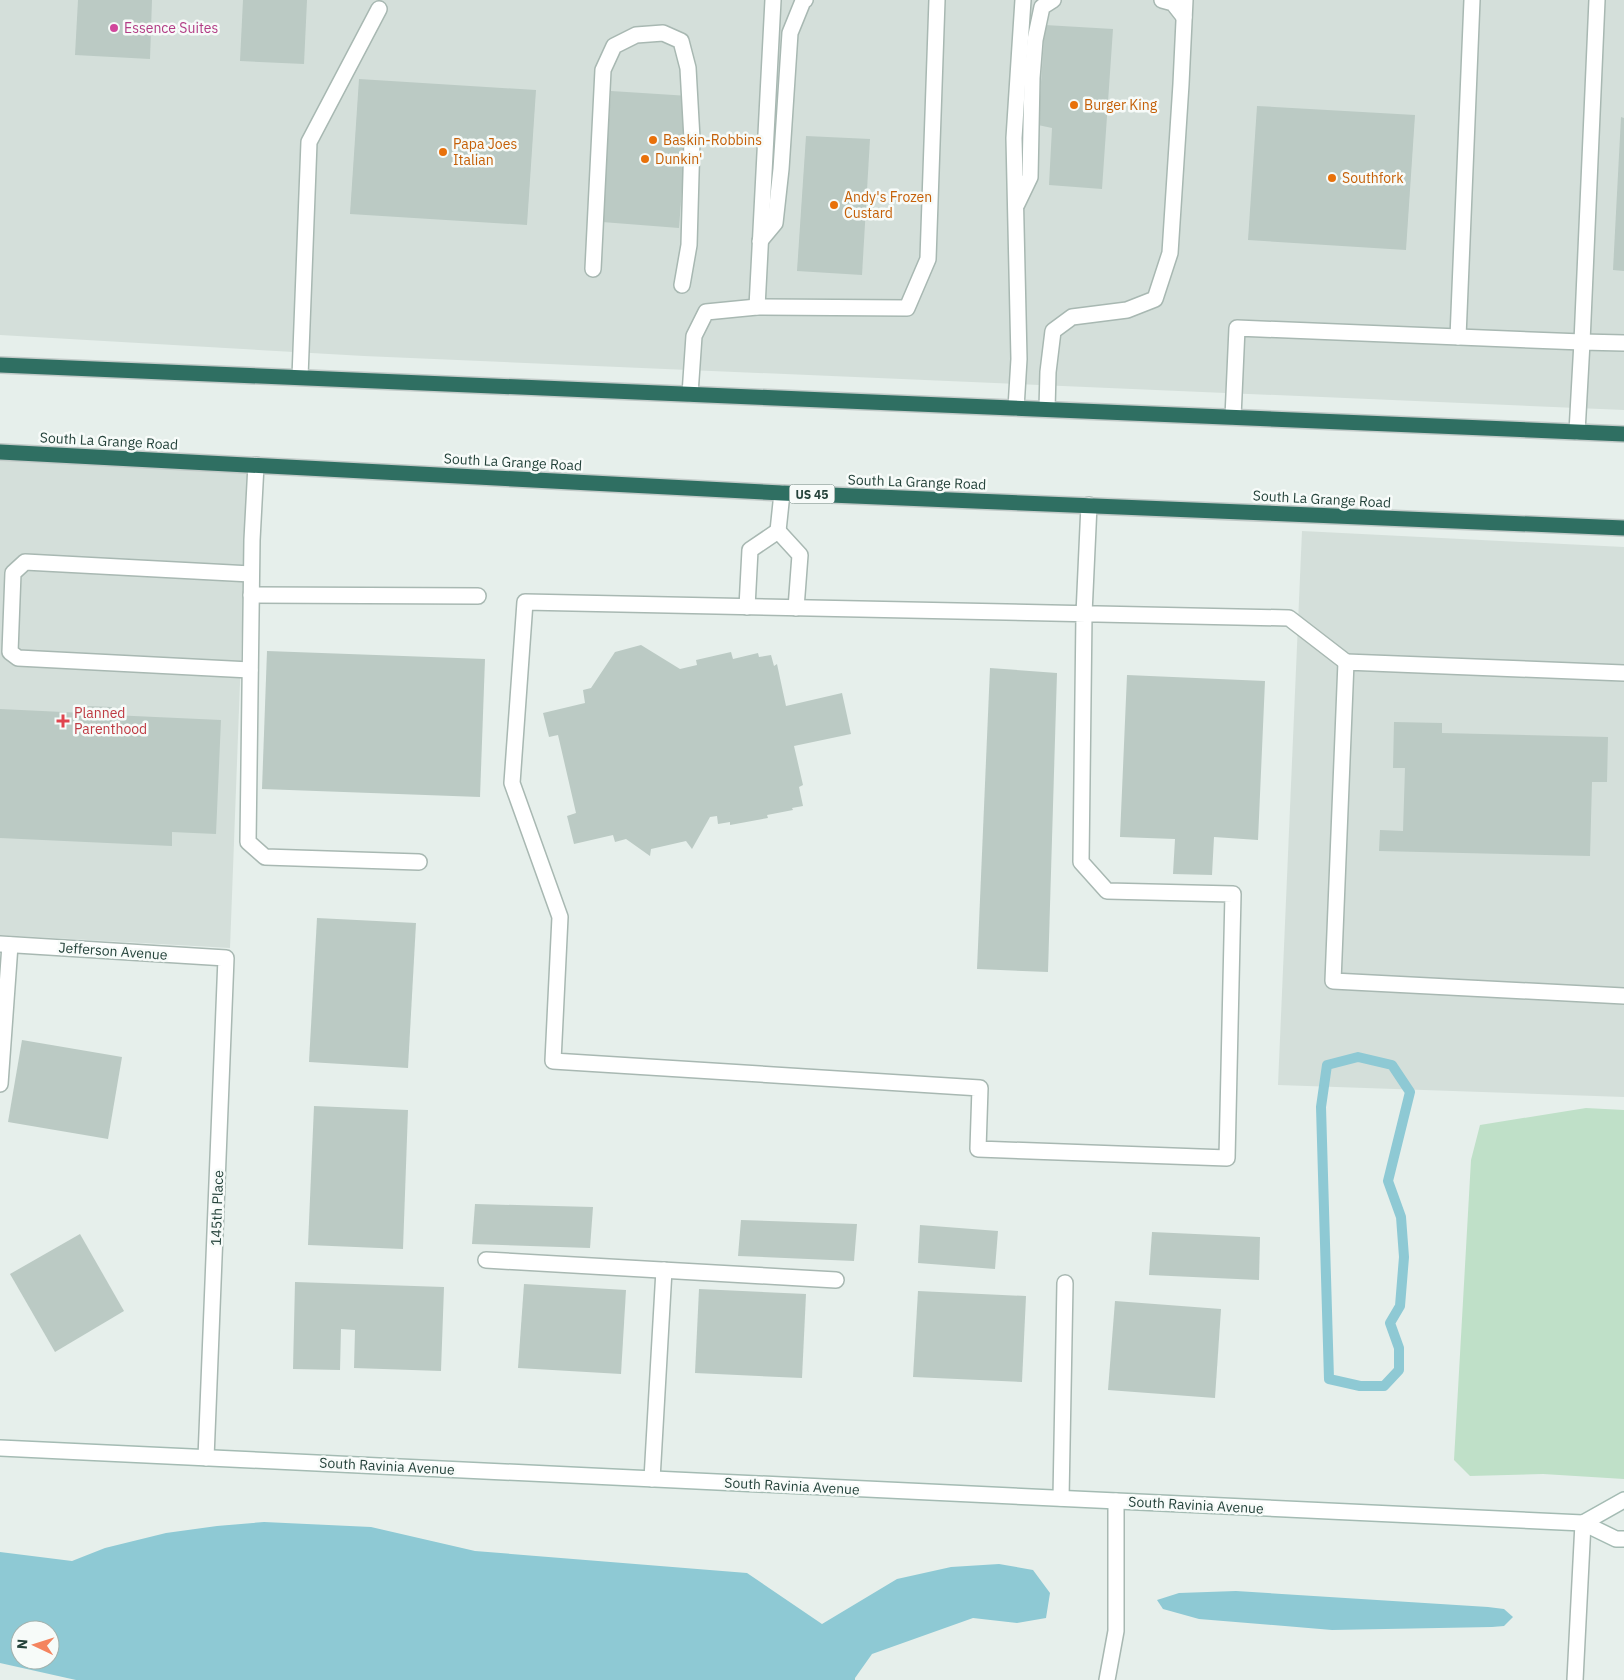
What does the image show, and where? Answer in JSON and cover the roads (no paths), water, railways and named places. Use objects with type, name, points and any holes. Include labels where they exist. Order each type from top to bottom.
[{"type":"highway","points":[[0,365],[1624,434]]},
{"type":"highway","name":"South La Grange Road","points":[[0,452],[782,493],[1624,528]]},
{"type":"street","points":[[757,307],[773,0]]},
{"type":"street","points":[[760,241],[775,223],[781,169],[790,33],[804,0]]},
{"type":"street","points":[[1016,408],[1019,359],[1014,138],[1023,0]]},
{"type":"street","points":[[1016,207],[1030,176],[1032,78],[1035,40],[1042,6],[1053,0]]},
{"type":"street","points":[[1162,0],[1173,3],[1184,17]]},
{"type":"street","points":[[1047,409],[1048,372],[1053,331],[1072,317],[1127,310],[1155,300],[1170,253],[1185,0]]},
{"type":"street","points":[[1458,337],[1472,0]]},
{"type":"street","points":[[1577,432],[1597,0]]},
{"type":"street","points":[[690,394],[694,336],[706,312],[757,307],[907,308],[928,259],[935,2]]},
{"type":"street","points":[[300,377],[309,142],[379,9]]},
{"type":"street","points":[[593,269],[603,70],[614,46],[636,35],[663,33],[681,41],[688,68],[692,139],[689,245],[682,285]]},
{"type":"street","points":[[1233,417],[1237,328],[1624,343]]},
{"type":"street","points":[[256,465],[252,515],[248,842],[265,857],[419,862]]},
{"type":"street","points":[[782,493],[778,531],[800,555],[796,608]]},
{"type":"street","points":[[1089,505],[1084,614],[1081,862],[1107,891],[1233,894],[1227,1158],[978,1149],[980,1088],[553,1061],[560,916],[512,783],[525,602],[747,607],[1084,614],[1288,618],[1346,662],[1624,673]]},
{"type":"street","points":[[747,607],[750,550],[778,531]]},
{"type":"street","points":[[250,670],[18,658],[10,652],[13,573],[25,562],[251,574]]},
{"type":"street","points":[[251,595],[478,596]]},
{"type":"street","points":[[1346,662],[1333,981],[1624,996]]},
{"type":"street","points":[[0,1084],[5,945]]},
{"type":"street","name":"Jefferson Avenue","points":[[5,945],[226,958]]},
{"type":"street","name":"145th Place","points":[[206,1458],[226,958]]},
{"type":"street","points":[[486,1260],[836,1280]]},
{"type":"street","points":[[652,1479],[664,1270]]},
{"type":"street","points":[[1061,1498],[1065,1283]]},
{"type":"street","name":"South Ravinia Avenue","points":[[0,1448],[1583,1523],[1616,1539],[1624,1539]]},
{"type":"street","points":[[1575,1680],[1583,1523],[1624,1500]]},
{"type":"street","points":[[1108,1680],[1116,1631],[1116,1501]]},
{"type":"water","points":[[264,1522],[371,1527],[475,1551],[747,1573],[822,1624],[897,1579],[951,1567],[999,1564],[1033,1570],[1050,1593],[1046,1618],[1017,1623],[973,1618],[872,1654],[855,1680],[76,1680],[31,1670],[60,1670],[60,1620],[10,1620],[10,1665],[0,1663],[0,1552],[72,1561],[105,1548],[166,1533]]},
{"type":"water","points":[[1236,1591],[1488,1607],[1504,1609],[1513,1617],[1504,1626],[1492,1627],[1332,1630],[1199,1619],[1163,1609],[1157,1600],[1179,1593]]},
{"type":"waterway","points":[[1358,1057],[1392,1065],[1410,1092],[1388,1181],[1401,1217],[1404,1257],[1400,1306],[1390,1323],[1399,1348],[1399,1370],[1384,1386],[1360,1386],[1329,1379],[1321,1107],[1327,1065],[1358,1057]]},
{"type":"place","name":"Essence Suites","points":[[114,28]]},
{"type":"place","name":"Burger King","points":[[1074,105]]},
{"type":"place","name":"Baskin-Robbins","points":[[653,140]]},
{"type":"place","name":"Papa Joes Italian","points":[[443,152]]},
{"type":"place","name":"Dunkin'","points":[[645,159]]},
{"type":"place","name":"Southfork","points":[[1332,178]]},
{"type":"place","name":"Andy's Frozen Custard","points":[[834,205]]},
{"type":"place","name":"Planned Parenthood","points":[[63,721]]}]
